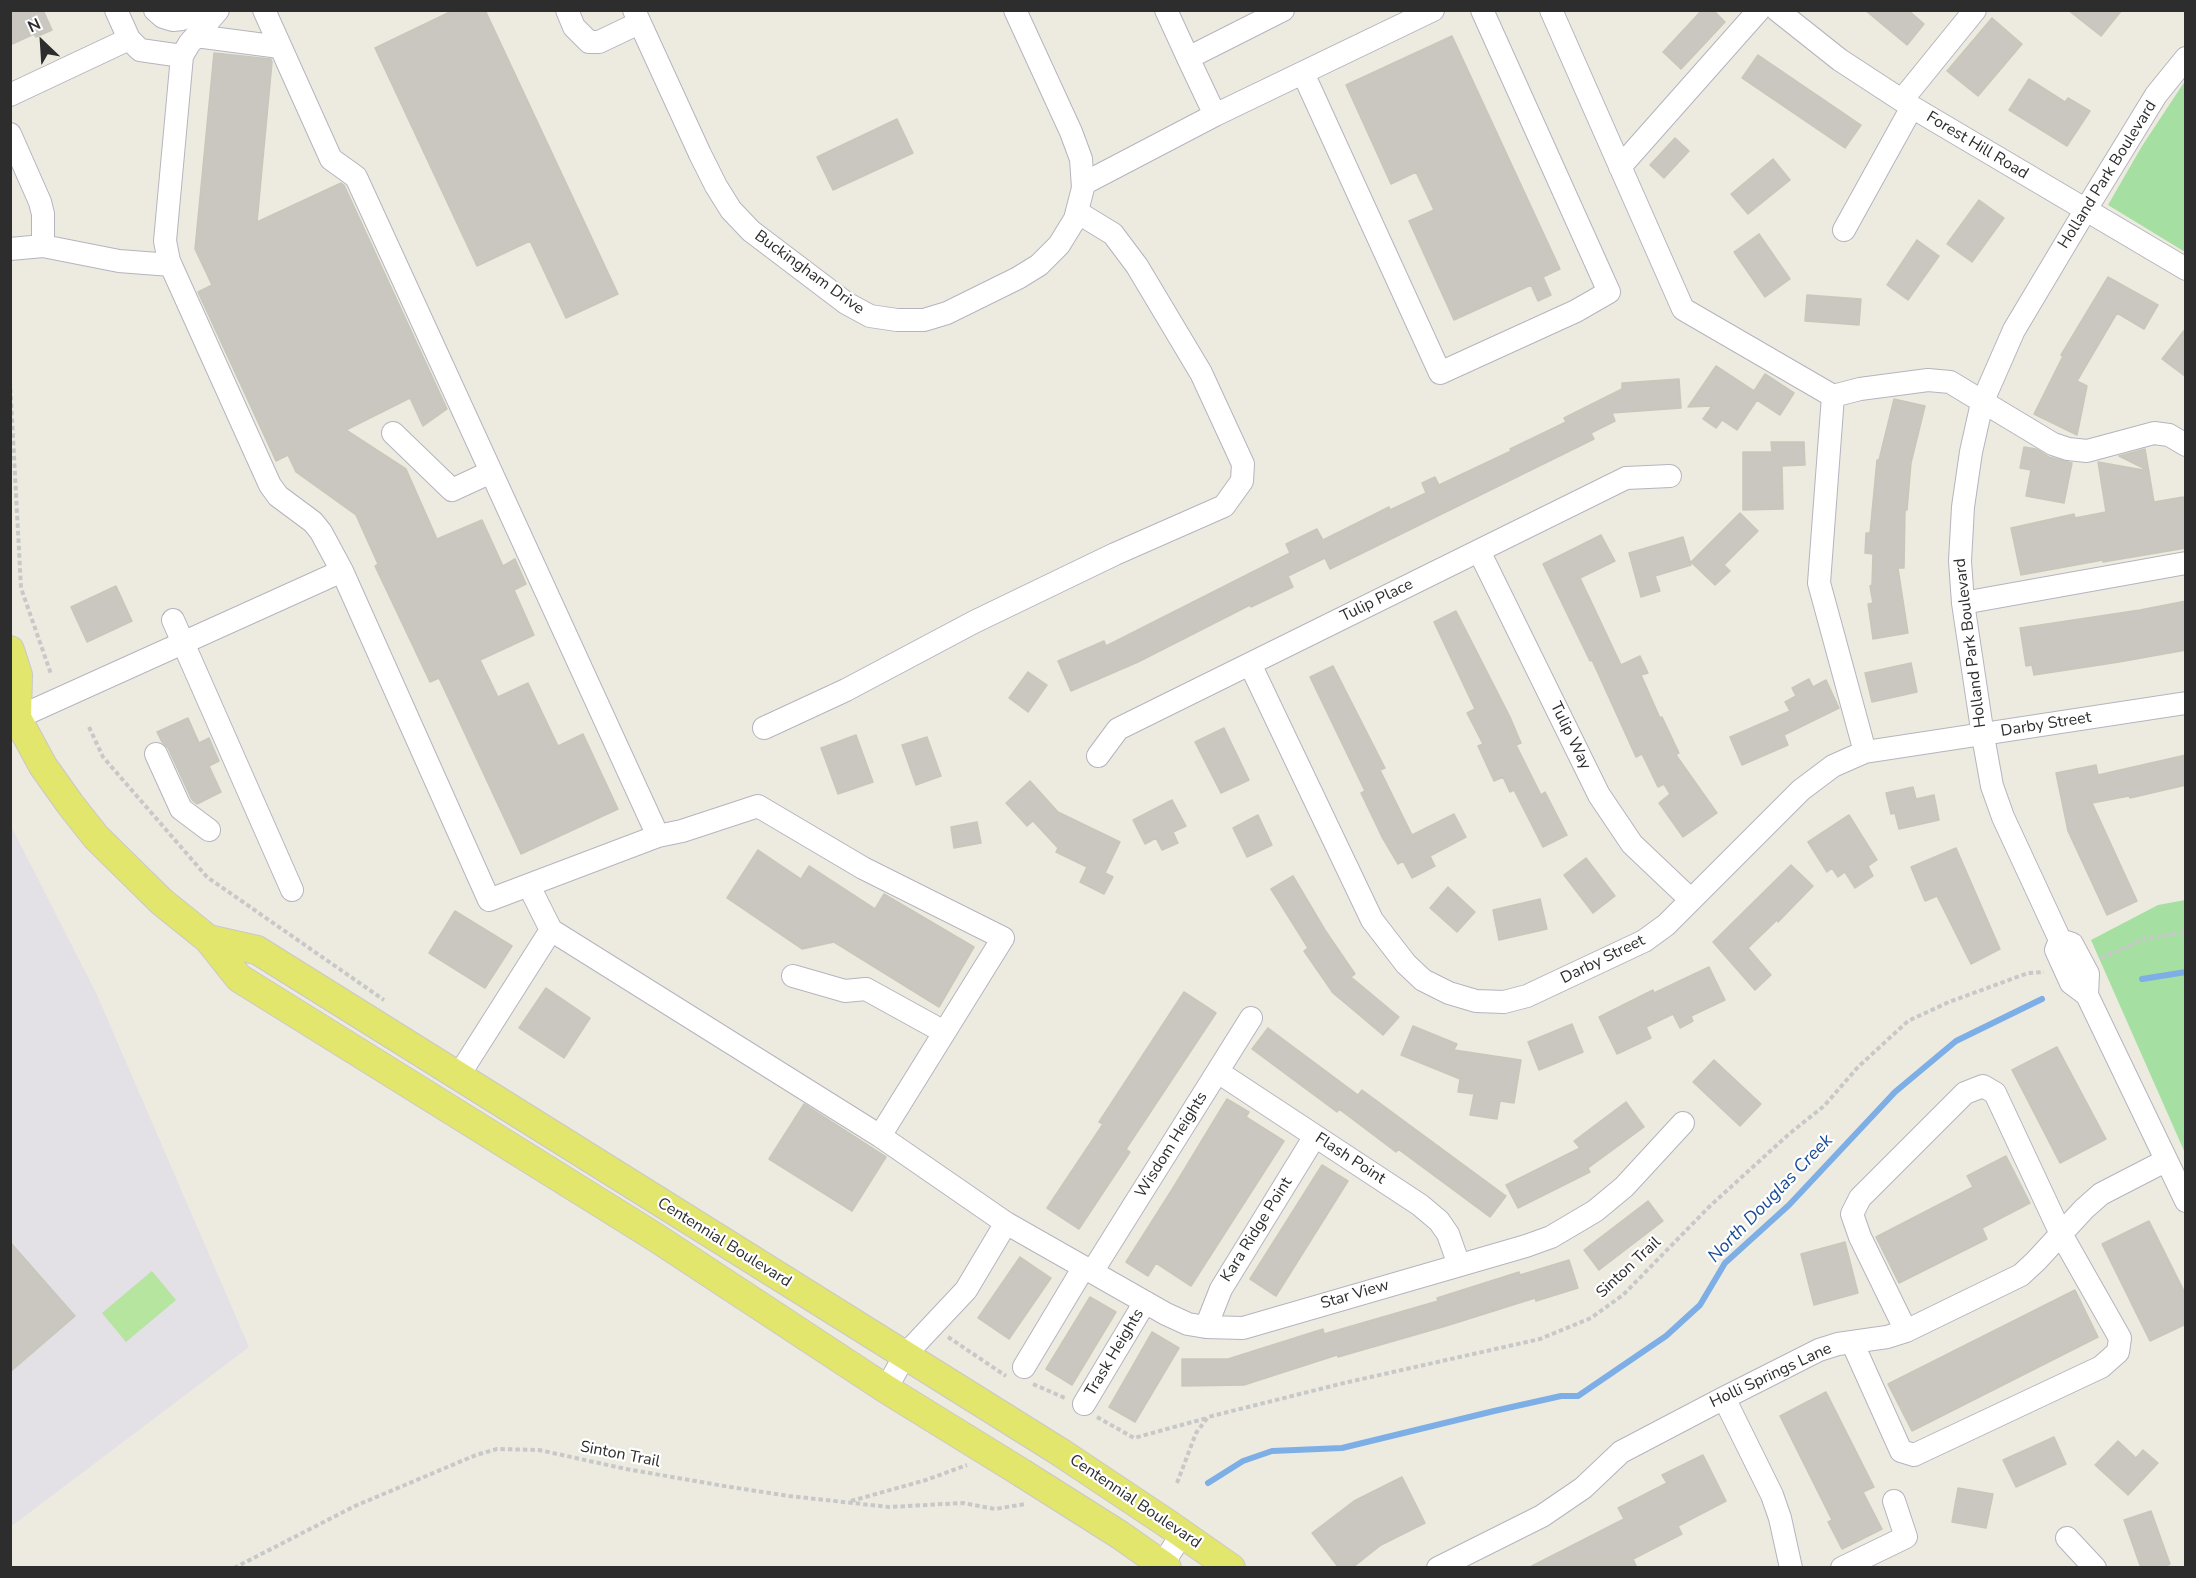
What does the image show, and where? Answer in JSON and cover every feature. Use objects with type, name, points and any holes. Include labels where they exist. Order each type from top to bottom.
[{"type":"main road","name":"Centennial Boulevard","points":[[10,650],[18,675],[13,716],[43,766],[96,837],[162,902],[208,939],[239,978],[655,1237],[886,1389],[1120,1535],[1163,1566]]},
{"type":"main road","name":"Centennial Boulevard","points":[[208,939],[256,950],[1060,1452],[1231,1568]]},
{"type":"street","points":[[116,10],[129,39],[140,50],[182,56]]},
{"type":"street","points":[[155,10],[163,17],[173,20],[182,19],[194,10]]},
{"type":"street","points":[[218,10],[195,36],[182,56],[165,241],[171,266],[270,485],[278,496],[317,527],[342,572],[489,900],[658,836],[682,831],[758,806],[863,868],[1003,938],[880,1136]]},
{"type":"street","points":[[264,10],[331,159],[356,177],[658,836]]},
{"type":"street","points":[[567,10],[574,27],[589,42],[599,42],[637,17]]},
{"type":"street","name":"Buckingham Drive","points":[[637,17],[700,154],[731,210],[751,231],[846,303],[870,316],[897,320],[924,320],[947,313],[1018,278],[1039,265],[1059,245],[1077,212],[1083,184],[1081,159],[1015,10]]},
{"type":"street","points":[[1166,10],[1215,115]]},
{"type":"street","points":[[1188,58],[1283,10]]},
{"type":"street","points":[[1083,184],[1215,115],[1433,10]]},
{"type":"street","points":[[1303,73],[1440,373],[1576,311],[1609,292],[1482,10]]},
{"type":"street","points":[[1551,10],[1683,309],[1833,396],[1860,389],[1928,380],[1950,382],[2053,444],[2068,449],[2087,451],[2154,433],[2169,435],[2186,445]]},
{"type":"street","points":[[1620,166],[1759,10]]},
{"type":"street","name":"Forest Hill Road","points":[[1777,10],[1840,60],[1907,104],[2186,269]]},
{"type":"street","points":[[1844,230],[1907,104],[1975,10]]},
{"type":"street","points":[[195,36],[280,47]]},
{"type":"street","points":[[10,95],[129,39]]},
{"type":"street","name":"Holland Park Boulevard","points":[[2186,58],[2156,95],[2014,330],[1983,403],[1971,452],[1963,507],[1960,561],[1963,603],[1992,786],[2003,817],[2060,940],[2056,951],[2071,984],[2087,995],[2186,1201]]},
{"type":"street","points":[[10,134],[38,193],[43,213],[43,246]]},
{"type":"street","points":[[764,728],[846,690],[974,622],[1115,554],[1224,506],[1242,481],[1243,464],[1205,383],[1149,285],[1113,234],[1077,212]]},
{"type":"street","points":[[10,249],[43,246],[119,261],[171,266]]},
{"type":"street","points":[[1833,396],[1819,583],[1865,752]]},
{"type":"street","points":[[393,433],[452,490],[491,472]]},
{"type":"street","name":"Tulip Place","points":[[1098,756],[1118,729],[1626,478],[1670,476]]},
{"type":"street","name":"Tulip Way","points":[[1479,551],[1599,795],[1632,844],[1690,900]]},
{"type":"street","points":[[1963,603],[2186,563]]},
{"type":"street","points":[[13,716],[342,572]]},
{"type":"street","points":[[173,620],[292,890]]},
{"type":"street","name":"Darby Street","points":[[1250,664],[1372,920],[1389,944],[1423,980],[1449,993],[1476,1001],[1504,1002],[1527,996],[1623,953],[1644,941],[1666,925],[1801,790],[1833,766],[1865,752],[2186,703]]},
{"type":"street","points":[[156,754],[181,809],[209,830]]},
{"type":"street","points":[[459,1075],[551,930],[529,886]]},
{"type":"street","name":"Star View","points":[[551,930],[880,1136],[1006,1223],[1166,1314],[1188,1324],[1243,1328],[1551,1237],[1595,1211],[1624,1187],[1683,1123]]},
{"type":"street","points":[[793,976],[845,991],[866,989],[944,1032]]},
{"type":"street","name":"Wisdom Heights","points":[[1024,1367],[1251,1018]]},
{"type":"street","name":"Flash Point","points":[[1218,1072],[1420,1205],[1439,1221],[1448,1234],[1459,1265]]},
{"type":"street","points":[[1852,1342],[1901,1451],[1914,1455],[2101,1367],[2118,1352],[2120,1338],[2061,1234],[1995,1093],[1983,1086],[1965,1093],[1860,1198],[1852,1214],[1860,1237],[1906,1331]]},
{"type":"street","name":"Kara Ridge Point","points":[[1206,1327],[1221,1289],[1315,1136]]},
{"type":"street","name":"Holli Springs Lane","points":[[1438,1568],[1542,1516],[1583,1488],[1621,1452],[1639,1440],[1819,1350],[1906,1331],[2021,1275],[2101,1194],[2165,1161]]},
{"type":"street","points":[[886,1389],[905,1356],[966,1290],[1006,1223]]},
{"type":"street","name":"Trask Heights","points":[[1084,1404],[1145,1302]]},
{"type":"street","points":[[1724,1398],[1772,1495],[1780,1518],[1791,1568]]},
{"type":"street","points":[[1842,1567],[1906,1538],[1894,1502]]},
{"type":"street","points":[[1163,1566],[1176,1530]]},
{"type":"street","points":[[2067,1538],[2095,1568]]},
{"type":"path","points":[[10,381],[21,588],[51,674]]},
{"type":"path","points":[[89,727],[104,757],[207,877],[389,1003]]},
{"type":"path","points":[[2095,961],[2144,939],[2186,932]]},
{"type":"path","name":"Sinton Trail","points":[[1177,1484],[1196,1433],[1208,1418],[1344,1383],[1540,1339],[1591,1318],[1623,1295],[1710,1206],[1789,1134],[1824,1106],[1858,1067],[1908,1021],[1949,1002],[2028,973],[2053,972]]},
{"type":"path","name":"Sinton Trail","points":[[234,1568],[355,1506],[436,1471],[497,1449],[539,1450],[713,1484],[789,1496],[889,1507],[963,1503],[995,1509],[1025,1504]]},
{"type":"path","points":[[848,1502],[926,1480],[968,1465],[984,1449]]},
{"type":"shaded area","points":[[10,824],[97,995],[249,1347],[13,1525],[10,1525]]},
{"type":"green space","points":[[2185,81],[2185,252],[2108,205],[2142,146]]},
{"type":"green space","points":[[2186,900],[2185,1153],[2091,940],[2158,905]]},
{"type":"green space","points":[[152,1271],[176,1300],[126,1342],[102,1313]]},
{"type":"building","points":[[10,10],[43,10],[52,30],[36,37],[34,34],[10,45]]},
{"type":"building","points":[[454,10],[485,10],[618,294],[566,318],[530,241],[477,266],[375,48]]},
{"type":"building","points":[[1702,10],[1713,10],[1725,22],[1681,69],[1663,52]]},
{"type":"building","points":[[1865,10],[1908,10],[1924,24],[1907,45]]},
{"type":"building","points":[[2068,10],[2122,10],[2101,36]]},
{"type":"building","points":[[1992,18],[2022,44],[1978,96],[1947,71]]},
{"type":"building","points":[[1452,36],[1560,269],[1543,277],[1551,295],[1538,301],[1531,285],[1454,320],[1409,221],[1434,210],[1416,172],[1391,184],[1346,85]]},
{"type":"building","points":[[214,53],[271,59],[272,62],[257,222],[341,183],[344,185],[447,409],[423,426],[410,398],[346,430],[406,469],[437,539],[482,520],[503,566],[515,559],[526,584],[514,590],[534,635],[480,660],[498,697],[528,683],[558,746],[583,734],[618,809],[521,854],[439,678],[430,682],[375,566],[378,564],[356,515],[296,472],[288,455],[276,461],[198,292],[212,285],[195,249]]},
{"type":"building","points":[[1758,55],[1861,125],[1845,148],[1742,78]]},
{"type":"building","points":[[2029,79],[2065,102],[2068,98],[2090,111],[2067,146],[2009,110]]},
{"type":"building","points":[[897,119],[913,153],[833,190],[817,157]]},
{"type":"building","points":[[1675,138],[1689,151],[1664,178],[1650,165]]},
{"type":"building","points":[[1773,159],[1790,180],[1748,214],[1731,194]]},
{"type":"building","points":[[1979,200],[2004,218],[1972,262],[1947,244]]},
{"type":"building","points":[[1759,234],[1790,279],[1765,297],[1734,252]]},
{"type":"building","points":[[1917,240],[1939,256],[1908,300],[1887,285]]},
{"type":"building","points":[[2108,277],[2158,305],[2144,329],[2117,313],[2077,381],[2087,386],[2077,435],[2034,414],[2063,356],[2061,355]]},
{"type":"building","points":[[1807,295],[1861,299],[1859,325],[1805,321]]},
{"type":"building","points":[[2186,328],[2186,377],[2162,359]]},
{"type":"building","points":[[1716,366],[1754,391],[1765,374],[1794,393],[1780,415],[1757,400],[1737,430],[1722,420],[1716,428],[1703,419],[1712,406],[1688,407]]},
{"type":"building","points":[[1679,379],[1681,408],[1612,413],[1615,421],[1591,433],[1594,439],[1330,569],[1325,558],[1288,576],[1293,587],[1251,607],[1250,605],[1138,662],[1071,691],[1058,661],[1104,641],[1106,646],[1290,553],[1286,544],[1317,529],[1323,540],[1389,507],[1390,510],[1426,493],[1422,483],[1435,477],[1439,485],[1511,451],[1510,449],[1566,422],[1564,418],[1622,389],[1622,383]]},
{"type":"building","points":[[1894,399],[1925,406],[1911,463],[1907,510],[1905,510],[1904,568],[1898,568],[1908,633],[1873,639],[1868,604],[1873,603],[1870,586],[1872,585],[1873,554],[1865,553],[1866,533],[1870,533],[1877,460],[1879,460]]},
{"type":"building","points":[[1771,442],[1804,442],[1805,465],[1782,466],[1783,509],[1743,510],[1743,452],[1772,452]]},
{"type":"building","points":[[2024,447],[2036,449],[2049,457],[2072,463],[2064,503],[2026,496],[2031,470],[2020,468]]},
{"type":"building","points":[[2145,449],[2149,471],[2119,456]]},
{"type":"building","points":[[2098,462],[2149,471],[2154,502],[2183,497],[2186,507],[2186,548],[2021,575],[2011,528],[2074,514],[2075,518],[2106,512]]},
{"type":"building","points":[[1740,513],[1758,531],[1724,565],[1730,571],[1715,585],[1691,562]]},
{"type":"building","points":[[1601,535],[1615,561],[1580,578],[1621,665],[1640,656],[1648,673],[1641,675],[1679,753],[1676,755],[1717,813],[1683,837],[1659,803],[1670,794],[1664,784],[1658,787],[1642,754],[1636,757],[1592,660],[1590,661],[1543,564]]},
{"type":"building","points":[[1683,537],[1691,565],[1655,576],[1660,591],[1641,597],[1629,553]]},
{"type":"building","points":[[116,586],[132,621],[87,642],[71,607]]},
{"type":"building","points":[[2186,601],[2186,650],[2034,675],[2032,665],[2026,666],[2020,628]]},
{"type":"building","points":[[1456,611],[1510,717],[1521,743],[1516,745],[1541,795],[1545,792],[1567,835],[1543,847],[1514,790],[1510,792],[1503,777],[1494,781],[1478,746],[1483,744],[1467,713],[1475,709],[1434,622]]},
{"type":"building","points":[[1911,663],[1917,692],[1872,702],[1865,673]]},
{"type":"building","points":[[1333,666],[1385,768],[1380,770],[1412,835],[1454,814],[1466,837],[1430,856],[1435,866],[1412,878],[1403,861],[1398,864],[1382,837],[1361,793],[1365,791],[1310,677]]},
{"type":"building","points":[[1028,672],[1047,685],[1028,712],[1009,698]]},
{"type":"building","points":[[1809,679],[1813,687],[1826,680],[1839,708],[1784,735],[1788,745],[1742,765],[1730,737],[1790,711],[1785,702],[1796,696],[1792,688]]},
{"type":"building","points":[[188,718],[199,743],[209,738],[219,761],[209,766],[221,792],[197,804],[192,800],[168,748],[157,732]]},
{"type":"building","points":[[1224,728],[1249,780],[1221,793],[1195,742]]},
{"type":"building","points":[[856,735],[873,782],[838,794],[821,748]]},
{"type":"building","points":[[927,737],[941,776],[916,785],[902,745]]},
{"type":"building","points":[[2186,755],[2186,785],[2130,798],[2129,796],[2092,803],[2137,901],[2107,915],[2068,831],[2056,773],[2096,765],[2098,775]]},
{"type":"building","points":[[1030,781],[1058,812],[1120,842],[1105,873],[1113,877],[1104,894],[1080,882],[1087,867],[1056,852],[1058,848],[1033,821],[1027,826],[1006,803]]},
{"type":"building","points":[[1913,787],[1916,799],[1934,795],[1939,820],[1899,829],[1895,813],[1891,814],[1886,793]]},
{"type":"building","points":[[1172,800],[1186,826],[1173,832],[1178,843],[1162,850],[1156,838],[1145,844],[1133,820]]},
{"type":"building","points":[[1258,815],[1272,845],[1247,857],[1233,828]]},
{"type":"building","points":[[1849,815],[1877,860],[1868,866],[1873,876],[1855,888],[1845,872],[1838,877],[1832,868],[1827,872],[1808,842]]},
{"type":"building","points":[[977,822],[981,843],[954,848],[951,827]]},
{"type":"building","points":[[1956,848],[2000,949],[1971,964],[1937,896],[1925,901],[1911,867]]},
{"type":"building","points":[[758,850],[801,879],[809,866],[875,909],[884,894],[974,947],[939,1007],[834,942],[802,949],[727,898]]},
{"type":"building","points":[[1586,858],[1615,896],[1593,913],[1564,875]]},
{"type":"building","points":[[1791,865],[1813,886],[1778,922],[1777,920],[1748,948],[1771,975],[1755,990],[1713,942]]},
{"type":"building","points":[[1293,876],[1325,930],[1355,974],[1351,977],[1399,1017],[1383,1035],[1333,993],[1304,951],[1308,948],[1271,889]]},
{"type":"building","points":[[1448,887],[1475,912],[1457,932],[1430,908]]},
{"type":"building","points":[[1540,899],[1547,929],[1499,940],[1493,910]]},
{"type":"building","points":[[455,911],[512,946],[485,988],[429,953]]},
{"type":"building","points":[[1709,967],[1725,1000],[1691,1016],[1693,1021],[1680,1028],[1673,1014],[1646,1027],[1651,1038],[1617,1054],[1599,1017],[1653,990],[1654,993]]},
{"type":"building","points":[[546,988],[590,1018],[564,1058],[519,1028]]},
{"type":"building","points":[[1184,992],[1216,1013],[1126,1149],[1130,1152],[1079,1229],[1047,1208],[1103,1124],[1099,1122]]},
{"type":"building","points":[[1572,1024],[1583,1052],[1539,1070],[1528,1042]]},
{"type":"building","points":[[1413,1026],[1457,1044],[1454,1050],[1521,1060],[1514,1103],[1500,1101],[1497,1119],[1470,1115],[1474,1094],[1458,1092],[1460,1079],[1401,1055]]},
{"type":"building","points":[[1268,1028],[1358,1095],[1362,1090],[1506,1196],[1490,1217],[1398,1149],[1396,1152],[1339,1109],[1337,1112],[1252,1049]]},
{"type":"building","points":[[2057,1047],[2106,1139],[2060,1163],[2012,1070]]},
{"type":"building","points":[[1714,1060],[1761,1104],[1740,1126],[1693,1082]]},
{"type":"building","points":[[1227,1099],[1249,1112],[1246,1117],[1284,1141],[1191,1286],[1156,1263],[1148,1276],[1126,1262]]},
{"type":"building","points":[[1626,1102],[1644,1127],[1588,1168],[1590,1172],[1518,1208],[1506,1185],[1580,1148],[1574,1141]]},
{"type":"building","points":[[804,1104],[886,1157],[852,1211],[769,1159]]},
{"type":"building","points":[[2006,1156],[2030,1203],[1982,1228],[1987,1239],[1899,1283],[1876,1237],[1973,1187],[1967,1176]]},
{"type":"building","points":[[1322,1165],[1348,1181],[1276,1296],[1250,1279]]},
{"type":"building","points":[[1648,1201],[1663,1221],[1599,1270],[1584,1250]]},
{"type":"building","points":[[2149,1221],[2186,1295],[2186,1324],[2150,1341],[2102,1244]]},
{"type":"building","points":[[10,1242],[75,1316],[10,1372]]},
{"type":"building","points":[[1845,1242],[1858,1293],[1814,1305],[1801,1254]]},
{"type":"building","points":[[1020,1257],[1051,1278],[1009,1339],[978,1318]]},
{"type":"building","points":[[1569,1260],[1578,1288],[1536,1301],[1535,1298],[1338,1357],[1337,1355],[1244,1385],[1182,1386],[1182,1359],[1228,1359],[1323,1329],[1324,1334],[1438,1301],[1437,1298],[1519,1272],[1520,1275]]},
{"type":"building","points":[[2075,1290],[2098,1337],[1912,1431],[1888,1384]]},
{"type":"building","points":[[1090,1297],[1116,1312],[1072,1385],[1046,1369]]},
{"type":"building","points":[[1152,1332],[1179,1348],[1135,1422],[1109,1407]]},
{"type":"building","points":[[1826,1392],[1874,1487],[1863,1492],[1882,1529],[1842,1549],[1828,1522],[1832,1520],[1780,1416]]},
{"type":"building","points":[[2054,1437],[2066,1464],[2016,1487],[2003,1460]]},
{"type":"building","points":[[2118,1441],[2136,1458],[2143,1450],[2158,1463],[2128,1495],[2095,1465]]},
{"type":"building","points":[[1703,1455],[1726,1501],[1678,1526],[1682,1534],[1633,1559],[1637,1568],[1528,1568],[1624,1519],[1618,1508],[1667,1483],[1662,1475]]},
{"type":"building","points":[[1402,1477],[1425,1523],[1381,1545],[1352,1568],[1339,1568],[1312,1533],[1354,1501]]},
{"type":"building","points":[[1958,1488],[1993,1494],[1986,1528],[1952,1522]]},
{"type":"building","points":[[2151,1511],[2170,1564],[2162,1568],[2141,1568],[2124,1520]]},
{"type":"waterway","name":"North Douglas Creek","points":[[2142,979],[2186,972]]},
{"type":"waterway","name":"North Douglas Creek","points":[[1208,1483],[1243,1461],[1272,1451],[1342,1448],[1561,1396],[1578,1396],[1666,1336],[1700,1305],[1725,1263],[1789,1205],[1895,1092],[1956,1041],[2042,999]]}]
